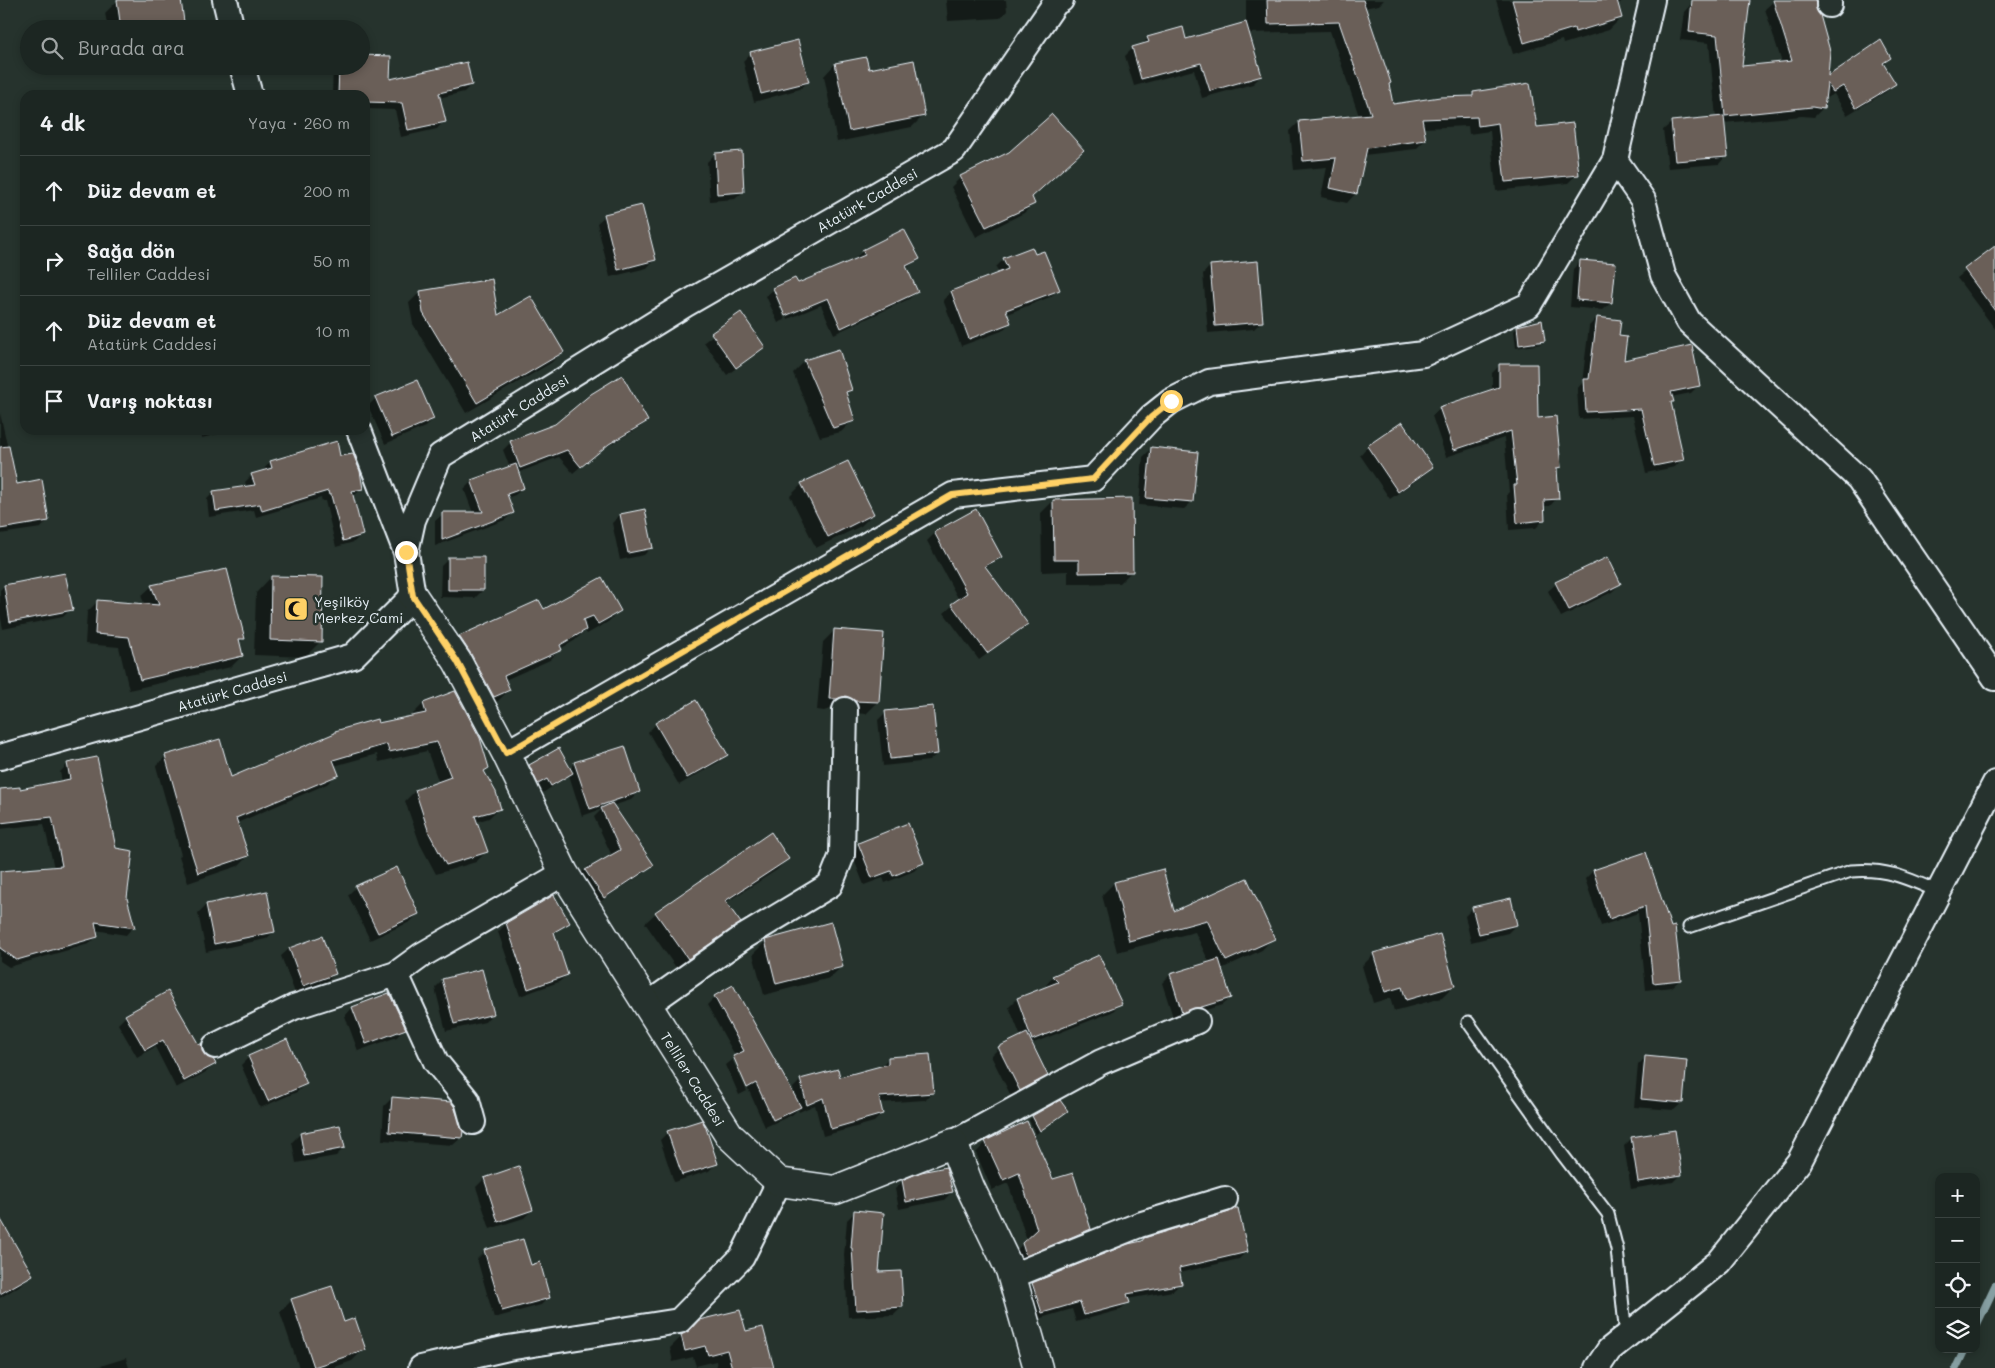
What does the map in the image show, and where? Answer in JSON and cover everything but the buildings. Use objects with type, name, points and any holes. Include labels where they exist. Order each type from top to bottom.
[{"type":"street","points":[[225,0],[230,20]]},
{"type":"street","points":[[506,753],[952,495],[1093,479],[1151,417],[1171,401],[1210,382],[1423,354],[1528,305],[1615,160],[1652,0]]},
{"type":"street","name":"Atatürk Caddesi","points":[[0,757],[353,656],[413,596],[406,552],[413,520],[440,456],[686,304],[954,150],[1058,1]]},
{"type":"street","points":[[244,75],[249,90]]},
{"type":"street","points":[[1615,160],[1643,200],[1663,275],[1689,322],[1859,479],[1995,678]]},
{"type":"street","points":[[361,435],[406,552]]},
{"type":"street","name":"Telliler Caddesi","points":[[413,596],[457,661],[506,753],[564,874],[730,1136],[780,1182]]},
{"type":"street","points":[[647,1005],[742,938],[830,885],[842,855],[845,710]]},
{"type":"street","points":[[1597,1368],[1609,1350],[1720,1262],[1799,1162],[1995,783]]},
{"type":"street","points":[[215,1046],[294,1007],[396,974],[422,955],[564,874]]},
{"type":"street","points":[[396,974],[436,1062],[467,1100],[474,1122]]},
{"type":"street","points":[[421,1368],[508,1348],[678,1321],[742,1257],[780,1182],[835,1190],[954,1143],[1101,1062],[1197,1021]]},
{"type":"street","points":[[954,1143],[970,1187],[1012,1276],[1038,1368]]},
{"type":"street","points":[[1012,1276],[1139,1224],[1225,1199]]},
{"type":"lane","points":[[1689,927],[1850,871],[1876,870],[1905,876],[1938,892]]},
{"type":"lane","points":[[1468,1022],[1562,1154],[1608,1214],[1617,1249],[1626,1336]]},
{"type":"waterway","points":[[1980,1318],[1995,1286]]},
{"type":"waterway","points":[[1956,1368],[1963,1353]]},
{"type":"place","name":"Yeşilköy Merkez Cami","points":[[296,609]]},
{"type":"route","points":[[406,552],[413,596],[457,661],[506,753],[952,495],[1093,479],[1151,417],[1171,401]]}]
